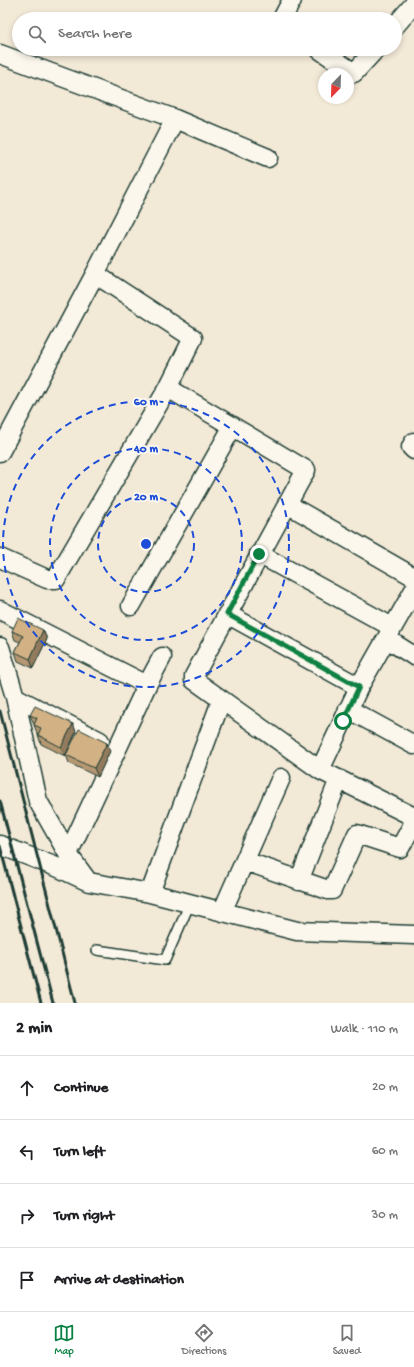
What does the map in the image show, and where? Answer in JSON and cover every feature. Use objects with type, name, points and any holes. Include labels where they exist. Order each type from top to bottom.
[{"type":"street","points":[[286,12],[292,0]]},
{"type":"street","points":[[402,18],[414,4]]},
{"type":"street","points":[[0,54],[175,119],[268,158]]},
{"type":"street","points":[[329,56],[354,73],[370,56]]},
{"type":"street","points":[[0,452],[95,274],[175,119]]},
{"type":"street","points":[[0,558],[47,579],[56,579],[168,388],[193,338],[95,274]]},
{"type":"street","points":[[168,388],[306,470],[259,554],[194,676],[194,680],[320,770],[414,817]]},
{"type":"street","points":[[131,606],[233,426]]},
{"type":"street","points":[[414,442],[411,447],[414,450]]},
{"type":"street","points":[[287,504],[414,578]]},
{"type":"street","points":[[259,554],[389,633],[414,656]]},
{"type":"street","points":[[320,770],[359,687],[414,591]]},
{"type":"street","points":[[0,610],[147,685]]},
{"type":"street","points":[[227,614],[359,687]]},
{"type":"street","points":[[0,647],[15,697],[38,800],[68,854],[89,882]]},
{"type":"street","points":[[68,854],[147,685],[162,657]]},
{"type":"street","points":[[15,697],[117,749]]},
{"type":"street","points":[[150,893],[222,701]]},
{"type":"street","points":[[348,709],[414,745]]},
{"type":"street","points":[[222,912],[281,778]]},
{"type":"street","points":[[300,881],[339,779]]},
{"type":"street","points":[[245,861],[300,881],[332,890],[357,834],[400,848],[414,822]]},
{"type":"street","points":[[0,846],[59,868],[89,882],[150,893],[297,931],[413,931]]},
{"type":"lane","points":[[97,950],[165,960],[190,903]]},
{"type":"building","points":[[18,618],[43,630],[30,659],[15,652],[23,636],[12,631]]},
{"type":"building","points":[[35,706],[73,724],[61,747],[38,735],[41,728],[34,725],[37,718],[30,715]]},
{"type":"building","points":[[79,729],[107,743],[94,768],[66,755]]},
{"type":"railway","points":[[0,711],[75,1003]]},
{"type":"railway","points":[[0,801],[53,1003]]},
{"type":"railway","points":[[0,846],[41,1003]]},
{"type":"route","points":[[259,554],[227,614],[359,687],[343,721]]}]
